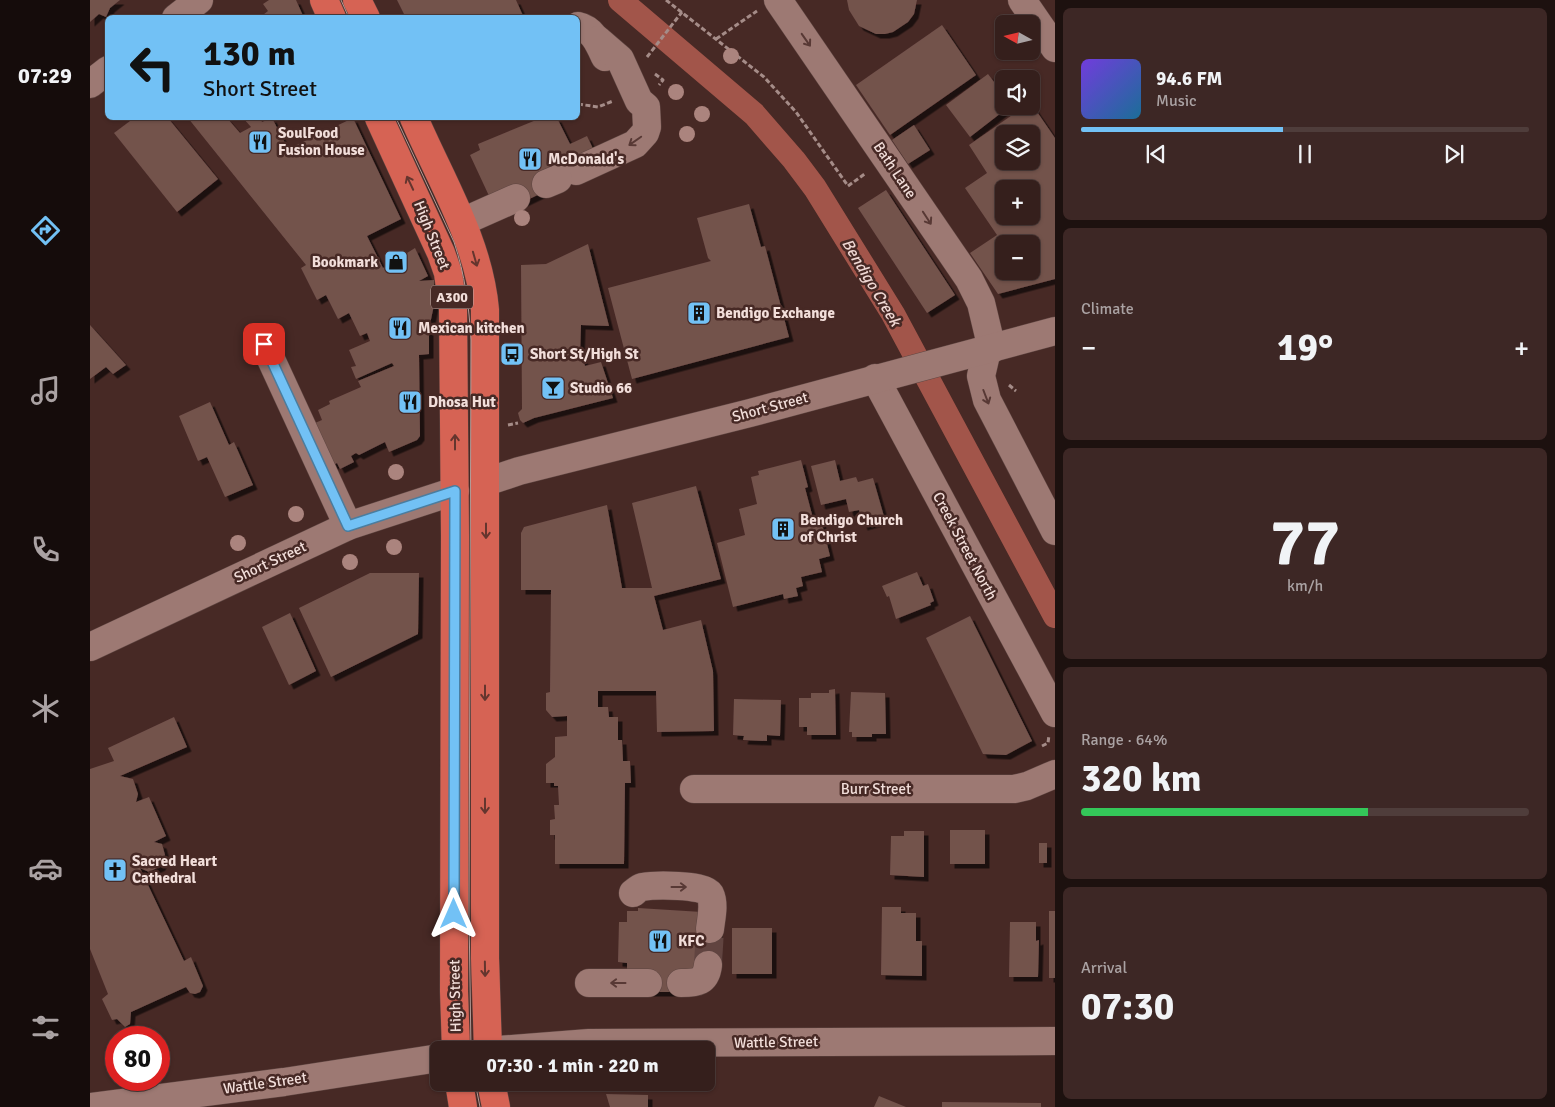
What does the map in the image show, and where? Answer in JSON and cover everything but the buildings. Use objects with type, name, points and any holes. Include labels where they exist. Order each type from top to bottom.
[{"type":"highway","points":[[324,0],[331,15]]},
{"type":"highway","points":[[357,0],[364,15]]},
{"type":"highway","points":[[384,128],[415,120]]},
{"type":"highway","name":"High Street","points":[[415,120],[462,222],[481,280],[485,310],[485,958],[488,1041]]},
{"type":"highway","name":"High Street","points":[[384,128],[441,253],[451,290],[455,336],[454,991],[456,1041]]},
{"type":"highway","points":[[455,491],[486,482]]},
{"type":"highway","points":[[460,1091],[463,1107]]},
{"type":"highway","points":[[493,1091],[496,1107]]},
{"type":"street","points":[[180,15],[199,0]]},
{"type":"street","points":[[1022,0],[1055,48]]},
{"type":"street","name":"Bath Lane","points":[[770,4],[888,158],[976,291],[985,315],[989,349]]},
{"type":"street","points":[[560,178],[641,138],[645,133],[648,120],[646,107],[639,101],[618,55],[588,33]]},
{"type":"street","points":[[90,84],[105,72]]},
{"type":"street","points":[[462,222],[516,198]]},
{"type":"street","name":"Short Street","points":[[486,482],[519,471],[750,413],[954,357],[1055,332]]},
{"type":"street","points":[[264,344],[348,526]]},
{"type":"street","points":[[989,349],[981,376],[987,400],[1055,531]]},
{"type":"street","name":"Creek Street North","points":[[884,376],[1055,713]]},
{"type":"street","name":"Short Street","points":[[90,647],[348,526],[455,491]]},
{"type":"street","name":"Burr Street","points":[[694,789],[1014,789],[1027,786],[1055,774]]},
{"type":"street","points":[[633,893],[641,887],[694,887],[706,890],[710,894],[712,904],[710,929]]},
{"type":"street","points":[[681,983],[699,982],[705,976],[708,965]]},
{"type":"street","points":[[589,983],[648,983]]},
{"type":"street","name":"Wattle Street","points":[[715,1043],[1055,1042]]},
{"type":"street","name":"Wattle Street","points":[[90,1106],[284,1082],[430,1059]]},
{"type":"path","points":[[666,0],[764,77],[796,112],[848,186],[888,158]]},
{"type":"path","points":[[716,39],[770,4]]},
{"type":"path","points":[[641,63],[682,12]]},
{"type":"path","points":[[580,104],[598,107]]},
{"type":"path","points":[[508,425],[518,424]]},
{"type":"waterway","name":"Bendigo Creek","points":[[620,0],[754,114],[794,160],[815,188],[893,314],[1055,616]]},
{"type":"tunnel","points":[[708,965],[710,929]]},
{"type":"tram line","points":[[341,0],[348,15]]},
{"type":"tram line","points":[[397,120],[454,242],[464,279],[470,327],[469,913],[471,1041]]},
{"type":"tram line","points":[[477,1091],[480,1107]]},
{"type":"place","name":"SoulFood Fusion House","points":[[260,142]]},
{"type":"place","name":"McDonald's","points":[[530,159]]},
{"type":"place","name":"Bookmark","points":[[396,262]]},
{"type":"place","name":"Bendigo Exchange","points":[[699,313]]},
{"type":"place","name":"Mexican kitchen","points":[[400,328]]},
{"type":"place","name":"Short St/High St","points":[[512,354]]},
{"type":"place","name":"Studio 66","points":[[553,388]]},
{"type":"place","name":"Dhosa Hut","points":[[410,402]]},
{"type":"place","name":"Bendigo Church of Christ","points":[[783,529]]},
{"type":"place","name":"Sacred Heart Cathedral","points":[[115,870]]},
{"type":"place","name":"KFC","points":[[660,941]]},
{"type":"route","points":[[264,344],[348,526],[455,491],[454,914]]}]
